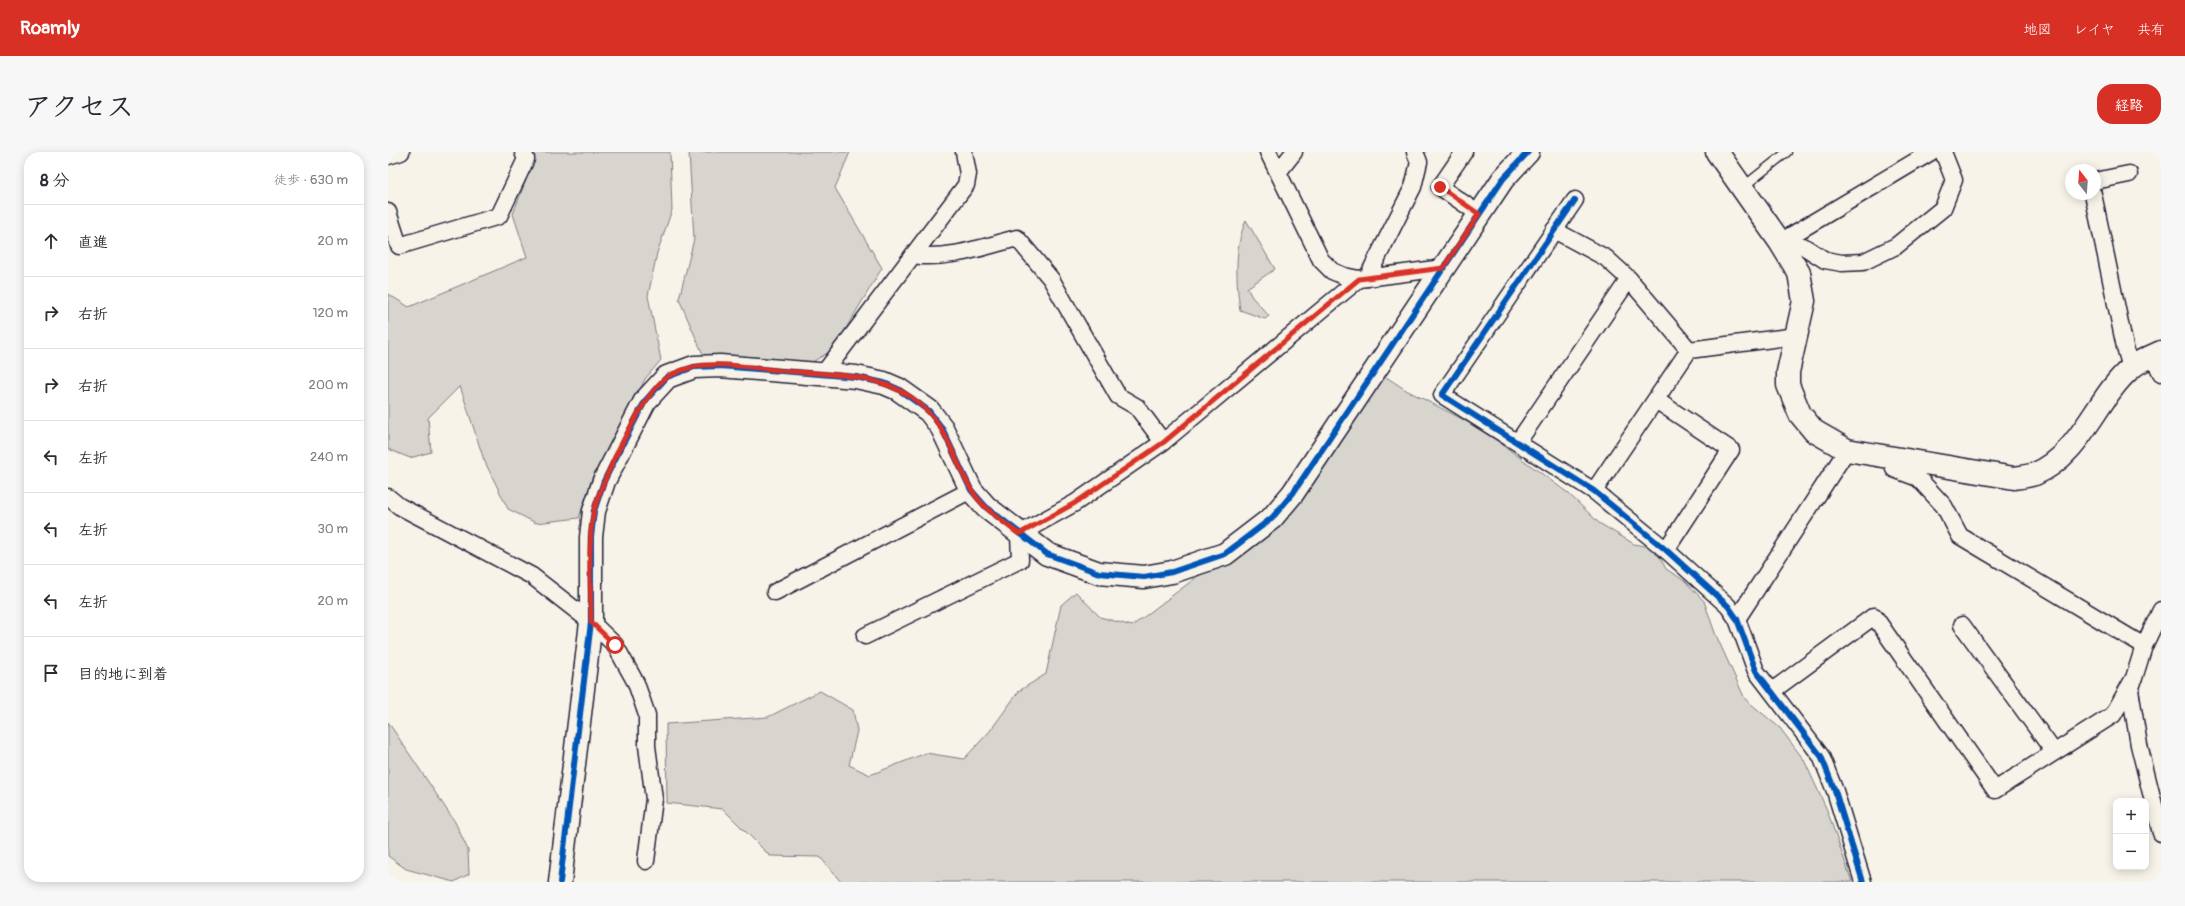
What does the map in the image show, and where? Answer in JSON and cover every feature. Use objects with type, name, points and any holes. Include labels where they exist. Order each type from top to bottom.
[{"type":"street","points":[[388,156],[401,152]]},
{"type":"street","points":[[388,212],[399,246],[499,216],[526,159],[523,152]]},
{"type":"street","points":[[823,374],[966,185],[968,174],[964,152]]},
{"type":"street","points":[[1268,152],[1279,171],[1321,260],[1332,270],[1344,276],[1363,279],[1443,268]]},
{"type":"street","points":[[1279,171],[1294,152]]},
{"type":"street","points":[[1019,534],[1075,503],[1164,442],[1363,279],[1413,187],[1419,162],[1415,152]]},
{"type":"street","points":[[1464,152],[1440,187],[1479,214]]},
{"type":"street","points":[[560,882],[591,622],[591,538],[594,511],[604,481],[645,401],[667,378],[694,367],[720,366],[856,377],[884,383],[898,389],[930,411],[942,428],[971,490],[986,508],[1019,534],[1048,554],[1075,566],[1121,576],[1144,577],[1172,572],[1225,554],[1272,518],[1293,493],[1479,214],[1515,164],[1528,152]]},
{"type":"street","points":[[1717,152],[1799,272],[1803,287],[1804,301],[1788,372],[1788,385],[1794,402],[1800,414],[1814,431],[1846,450],[2014,478],[2035,474],[2052,464],[2068,449],[2118,382],[2131,368],[2158,360]]},
{"type":"street","points":[[1781,244],[1931,152]]},
{"type":"street","points":[[1781,244],[1803,246],[1825,260],[1842,263],[1863,262],[1896,246],[1943,208],[1954,180],[1943,152]]},
{"type":"street","points":[[2101,180],[2129,174]]},
{"type":"street","points":[[1574,200],[1442,395],[1594,491],[1666,550],[1728,606],[1737,620],[1756,671],[1821,756],[1835,791],[1863,882]]},
{"type":"street","points":[[2094,200],[2125,347],[2131,368]]},
{"type":"street","points":[[1554,230],[1606,258],[1629,279],[1689,350]]},
{"type":"street","points":[[913,255],[927,257],[952,255],[1017,238],[1051,279],[1118,396],[1137,407],[1164,442]]},
{"type":"street","points":[[1518,442],[1629,279]]},
{"type":"street","points":[[1594,491],[1689,350],[1796,336]]},
{"type":"street","points":[[1656,400],[1731,450],[1666,550]]},
{"type":"street","points":[[1737,620],[1846,450]]},
{"type":"street","points":[[1897,459],[1894,469],[1918,478],[1944,506],[1960,536],[2144,646]]},
{"type":"street","points":[[775,592],[971,490]]},
{"type":"street","points":[[388,497],[399,506],[532,576],[591,622],[615,645],[636,683],[647,715],[647,746],[654,799],[646,861]]},
{"type":"street","points":[[865,636],[1020,560],[1019,534]]},
{"type":"street","points":[[2161,610],[2144,646],[2130,690],[2139,745],[2161,833]]},
{"type":"street","points":[[1772,690],[1874,616],[1996,790],[2113,715],[2134,678]]},
{"type":"street","points":[[1962,625],[2054,752]]},
{"type":"lane","points":[[1742,188],[1787,152]]},
{"type":"shaded area","points":[[534,152],[670,152],[672,210],[657,253],[648,296],[661,360],[645,379],[623,425],[592,478],[579,518],[536,523],[508,509],[484,460],[460,386],[428,418],[431,452],[410,458],[388,449],[388,294],[409,307],[527,257],[513,214],[535,156]]},
{"type":"shaded area","points":[[689,152],[850,152],[835,188],[882,268],[833,350],[807,365],[705,359],[679,299],[694,239]]},
{"type":"shaded area","points":[[1246,220],[1275,269],[1247,288],[1252,297],[1269,316],[1265,319],[1240,310],[1237,264],[1239,242]]},
{"type":"shaded area","points":[[1377,371],[1406,390],[1464,420],[1496,440],[1568,493],[1599,523],[1634,544],[1655,548],[1666,569],[1685,581],[1704,601],[1715,633],[1745,699],[1780,728],[1804,760],[1827,810],[1852,882],[841,882],[820,857],[770,856],[723,809],[667,803],[666,724],[768,717],[820,691],[853,710],[857,731],[849,765],[870,775],[926,753],[964,759],[990,731],[1019,691],[1046,674],[1061,605],[1076,592],[1100,617],[1132,626],[1243,542]]},
{"type":"shaded area","points":[[388,722],[455,822],[468,850],[469,874],[454,882],[406,869],[388,856]]},
{"type":"cycle path","points":[[560,882],[591,622],[591,537],[594,511],[604,481],[645,401],[667,377],[694,367],[720,366],[856,377],[884,383],[898,389],[929,411],[942,428],[971,490],[986,507],[1047,554],[1099,573],[1144,577],[1172,572],[1225,554],[1272,518],[1293,493],[1503,179],[1528,152]]},
{"type":"cycle path","points":[[1575,200],[1442,395],[1594,491],[1666,550],[1728,606],[1737,619],[1756,671],[1821,756],[1835,791],[1863,882]]},
{"type":"route","points":[[615,645],[591,622],[591,538],[594,511],[604,481],[645,401],[667,378],[678,372],[694,367],[720,366],[856,377],[884,383],[898,389],[930,411],[952,446],[971,490],[986,508],[1019,534],[1075,503],[1164,442],[1359,279],[1443,268],[1479,214],[1440,187]]}]
